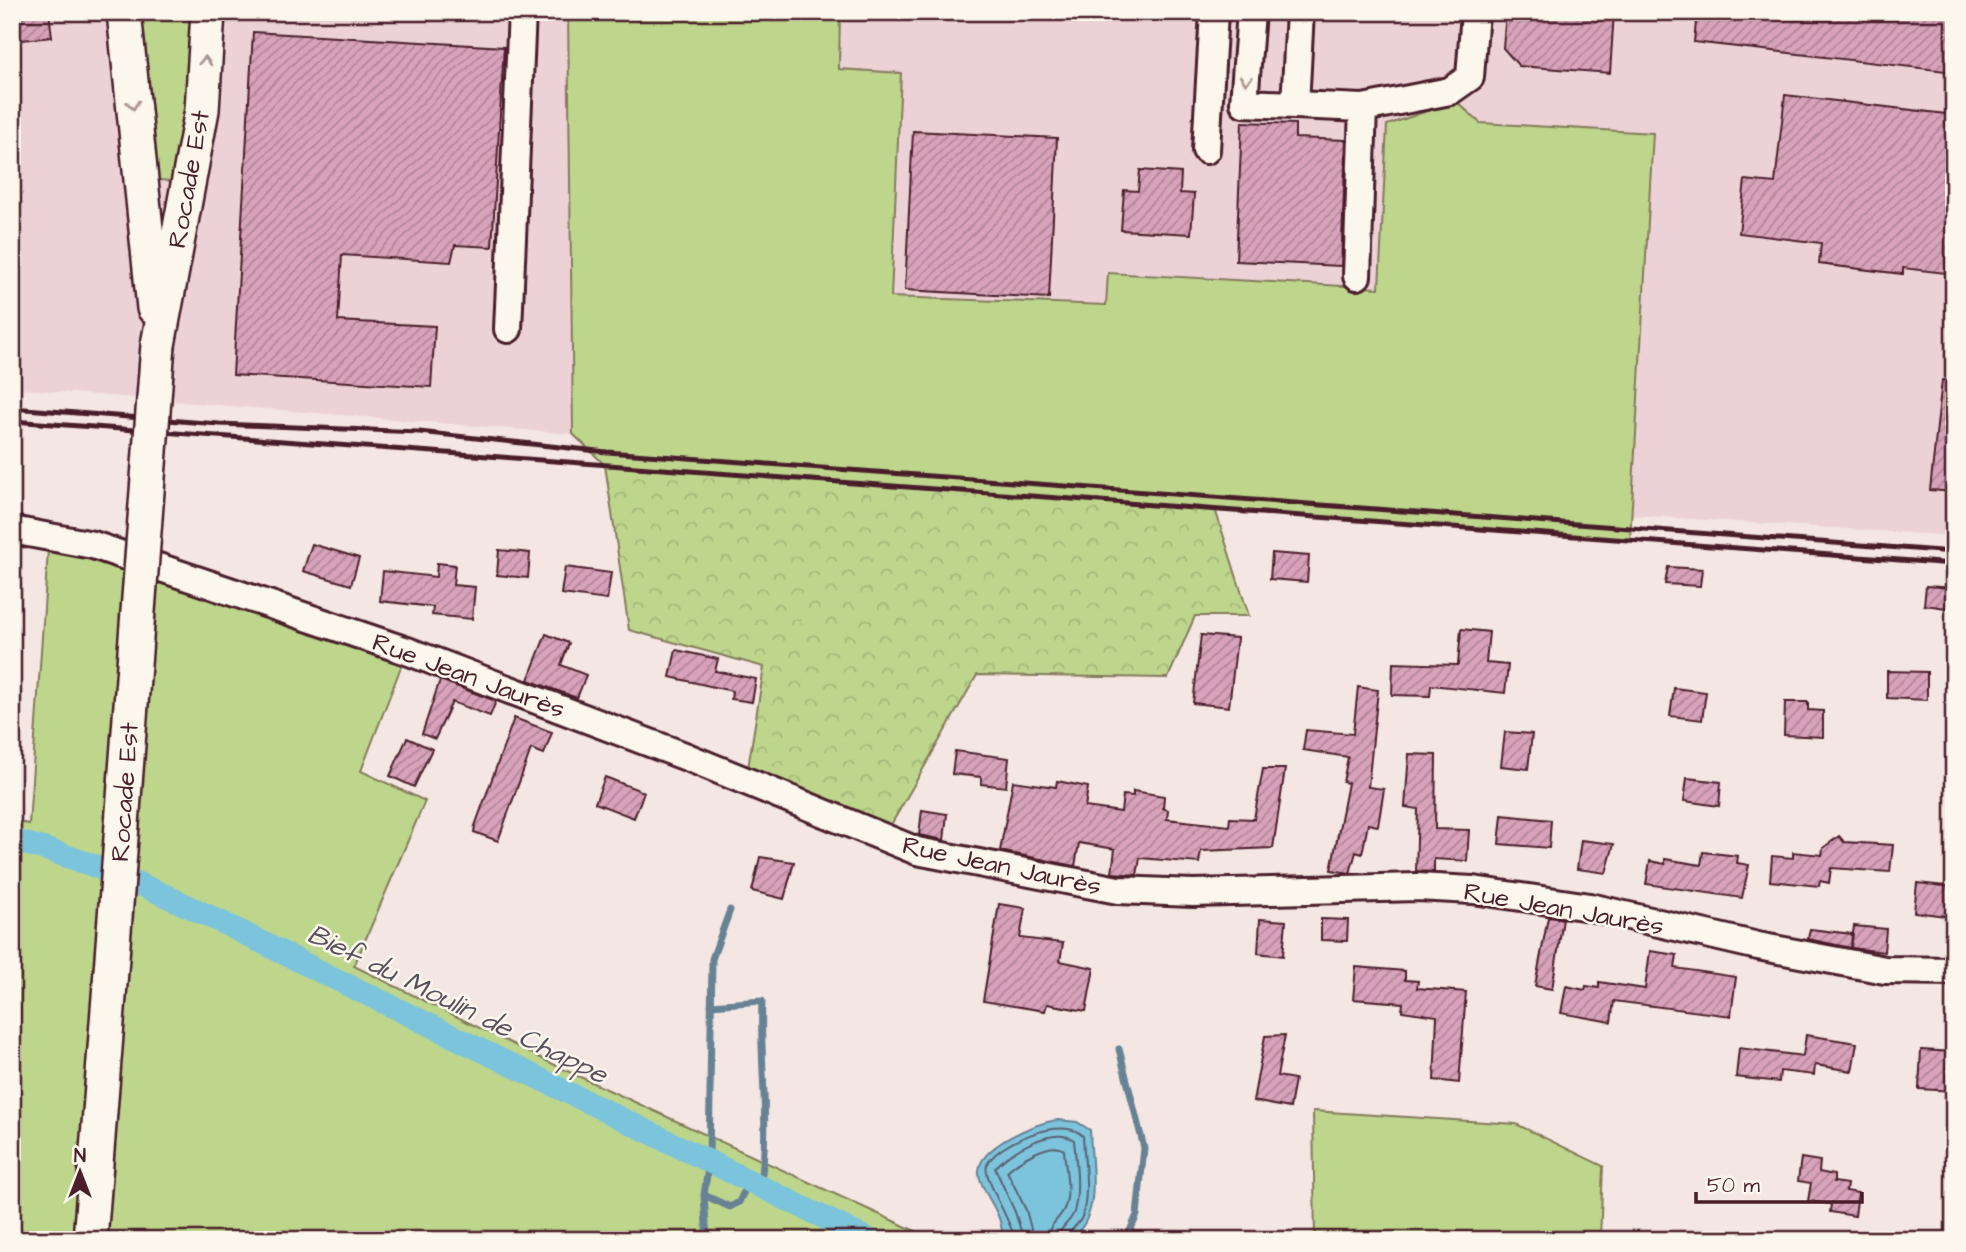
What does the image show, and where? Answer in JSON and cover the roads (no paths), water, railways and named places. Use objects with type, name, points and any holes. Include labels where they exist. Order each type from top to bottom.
[{"type":"main road","name":"Rocade Est","points":[[124,12],[158,345]]},
{"type":"main road","name":"Rocade Est","points":[[90,1240],[158,345],[202,110],[208,12]]},
{"type":"street","points":[[508,330],[522,12]]},
{"type":"street","points":[[1206,150],[1214,12]]},
{"type":"street","points":[[1251,12],[1244,103],[1363,108],[1450,91],[1470,77],[1475,12]]},
{"type":"street","points":[[1295,105],[1300,12]]},
{"type":"street","points":[[1357,276],[1363,108]]},
{"type":"street","name":"Rue Jean Jaurès","points":[[12,530],[93,545],[407,651],[687,757],[917,851],[1118,890],[1194,892],[1417,887],[1473,890],[1590,907],[1758,946],[1885,970],[1954,971]]},
{"type":"water","points":[[1058,1120],[1077,1122],[1090,1130],[1093,1190],[1087,1218],[1070,1240],[1035,1241],[1009,1237],[1002,1233],[998,1216],[983,1188],[979,1174],[981,1164],[987,1154],[1010,1138],[1036,1125]]},
{"type":"waterway","name":"Bief du Moulin de Chappe","points":[[12,840],[102,869],[188,906],[870,1240]]},
{"type":"waterway","points":[[707,1240],[704,1195],[709,1161],[712,959],[730,910]]},
{"type":"waterway","points":[[711,1005],[762,1001],[765,1140],[760,1186]]},
{"type":"waterway","points":[[1119,1049],[1144,1148],[1137,1215],[1126,1240]]},
{"type":"waterway","points":[[704,1195],[730,1207],[739,1202],[749,1181]]},
{"type":"railway","points":[[12,408],[219,424],[419,432],[607,452],[1954,552]]},
{"type":"railway","points":[[12,421],[1954,564]]}]
